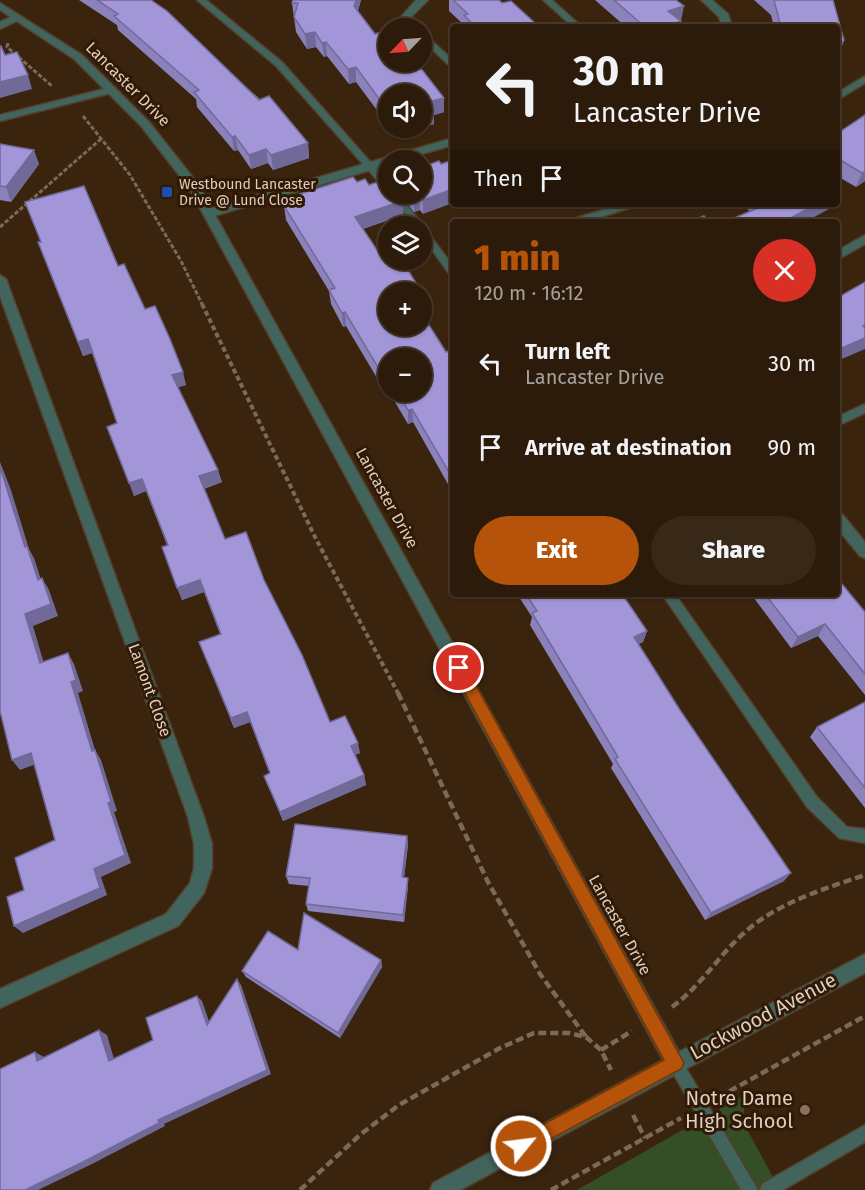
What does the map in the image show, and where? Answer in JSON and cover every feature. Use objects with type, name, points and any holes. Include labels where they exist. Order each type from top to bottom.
[{"type":"street","points":[[408,18],[407,16],[415,6],[423,0]]},
{"type":"street","points":[[706,0],[724,16],[726,24]]},
{"type":"street","name":"Lancaster Drive","points":[[0,6],[78,57],[112,90],[176,161],[210,213],[675,1063]]},
{"type":"street","points":[[0,26],[17,17]]},
{"type":"street","points":[[432,45],[450,63]]},
{"type":"street","points":[[424,150],[450,142]]},
{"type":"street","points":[[210,213],[378,164]]},
{"type":"street","points":[[840,254],[865,239]]},
{"type":"street","name":"Lamont Close","points":[[0,279],[196,817],[202,844],[203,868],[198,887],[172,920],[0,999]]},
{"type":"street","points":[[840,522],[865,552]]},
{"type":"street","name":"Lockwood Avenue","points":[[440,1190],[865,963]]},
{"type":"lane","points":[[201,0],[279,64],[378,174]]},
{"type":"lane","points":[[547,0],[575,24]]},
{"type":"lane","points":[[840,95],[865,79]]},
{"type":"lane","points":[[0,118],[112,90]]},
{"type":"lane","points":[[401,204],[411,216]]},
{"type":"lane","points":[[583,219],[623,207]]},
{"type":"lane","points":[[432,241],[449,260]]},
{"type":"lane","points":[[840,420],[865,408]]},
{"type":"lane","points":[[670,597],[812,802],[844,833],[865,836]]},
{"type":"lane","points":[[675,1063],[750,1190]]},
{"type":"lane","points":[[768,1190],[865,1133]]},
{"type":"path","points":[[14,39],[6,45],[7,47],[68,101],[102,138],[130,176],[181,261],[315,539],[402,700],[488,882],[540,974],[586,1037],[601,1050]]},
{"type":"path","points":[[0,227],[102,138]]},
{"type":"path","points":[[689,996],[745,932],[758,922],[802,898],[865,874]]},
{"type":"path","points":[[300,1190],[361,1134],[399,1105],[500,1048],[534,1033],[569,1033],[586,1037]]},
{"type":"green space","points":[[744,1095],[744,1124],[780,1190],[577,1190]]},
{"type":"building","points":[[97,0],[151,0],[167,11],[259,100],[269,96],[308,143],[271,155],[266,149],[249,155],[235,136],[232,137],[194,92],[199,90],[114,16],[118,14]]},
{"type":"building","points":[[293,0],[356,0],[354,6],[375,34],[378,33],[378,72],[424,72],[444,98],[432,101],[432,84],[378,84],[378,97],[356,67],[348,69],[326,42],[322,43],[315,32],[305,34],[294,17],[298,3],[292,3]]},
{"type":"building","points":[[453,0],[499,0],[502,3],[511,1],[536,24],[472,24],[464,15],[468,14]]},
{"type":"building","points":[[614,0],[676,0],[684,6],[668,11],[681,21],[672,24],[642,24]]},
{"type":"building","points":[[774,0],[833,0],[840,24],[780,24]]},
{"type":"building","points":[[840,25],[844,40],[840,46]]},
{"type":"building","points":[[0,46],[5,55],[17,52],[28,75],[0,82]]},
{"type":"building","points":[[865,115],[865,171],[862,173],[842,161],[840,163],[841,131]]},
{"type":"building","points":[[0,144],[34,150],[6,187],[0,186]]},
{"type":"building","points":[[439,161],[441,164],[450,161],[450,190],[432,197],[432,163]]},
{"type":"building","points":[[353,177],[357,182],[365,179],[369,185],[378,182],[378,204],[393,204],[355,217],[378,252],[378,270],[408,270],[415,282],[378,282],[378,336],[432,336],[432,330],[446,352],[450,351],[450,474],[412,409],[408,410],[403,402],[432,402],[432,348],[378,348],[378,367],[345,312],[342,313],[329,290],[335,288],[284,206],[304,200],[300,194]]},
{"type":"building","points":[[84,186],[118,266],[124,264],[145,309],[155,306],[170,339],[183,372],[172,375],[218,470],[199,476],[225,539],[246,532],[264,580],[302,655],[330,722],[345,716],[358,743],[351,746],[364,775],[280,812],[264,776],[270,773],[247,712],[231,718],[199,642],[221,634],[200,580],[177,588],[162,547],[168,545],[142,479],[129,483],[107,427],[117,423],[88,339],[78,342],[38,242],[41,242],[25,202]]},
{"type":"building","points":[[760,207],[811,207],[789,219],[732,219]]},
{"type":"building","points":[[865,282],[865,325],[863,326],[865,338],[840,349],[840,296]]},
{"type":"building","points":[[0,467],[25,547],[27,546],[38,580],[42,578],[51,604],[25,614],[40,663],[68,653],[76,680],[71,682],[92,751],[95,750],[111,802],[108,803],[125,855],[94,869],[100,888],[14,926],[7,897],[24,890],[15,858],[55,840],[31,753],[12,760],[0,711]]},
{"type":"building","points":[[840,582],[865,612],[865,674],[825,624],[798,637],[767,597],[840,597]]},
{"type":"building","points":[[528,597],[624,597],[647,631],[634,637],[680,710],[791,873],[711,913],[615,759],[618,757],[532,613],[537,611]]},
{"type":"building","points":[[865,702],[865,788],[817,727]]},
{"type":"building","points":[[295,824],[407,836],[402,877],[408,878],[403,915],[306,904],[310,878],[286,876]]},
{"type":"building","points":[[304,913],[381,960],[338,1033],[242,971],[268,931],[298,950]]},
{"type":"building","points":[[237,979],[267,1070],[158,1120],[159,1123],[25,1190],[0,1190],[0,1069],[35,1052],[37,1061],[99,1030],[109,1061],[153,1040],[146,1018],[197,996],[207,1025]]},
{"type":"place","name":"Westbound Lancaster Drive @ Lund Close","points":[[167,192]]},
{"type":"place","name":"Notre Dame High School","points":[[805,1110]]},
{"type":"route","points":[[459,668],[675,1063],[521,1146]]}]
